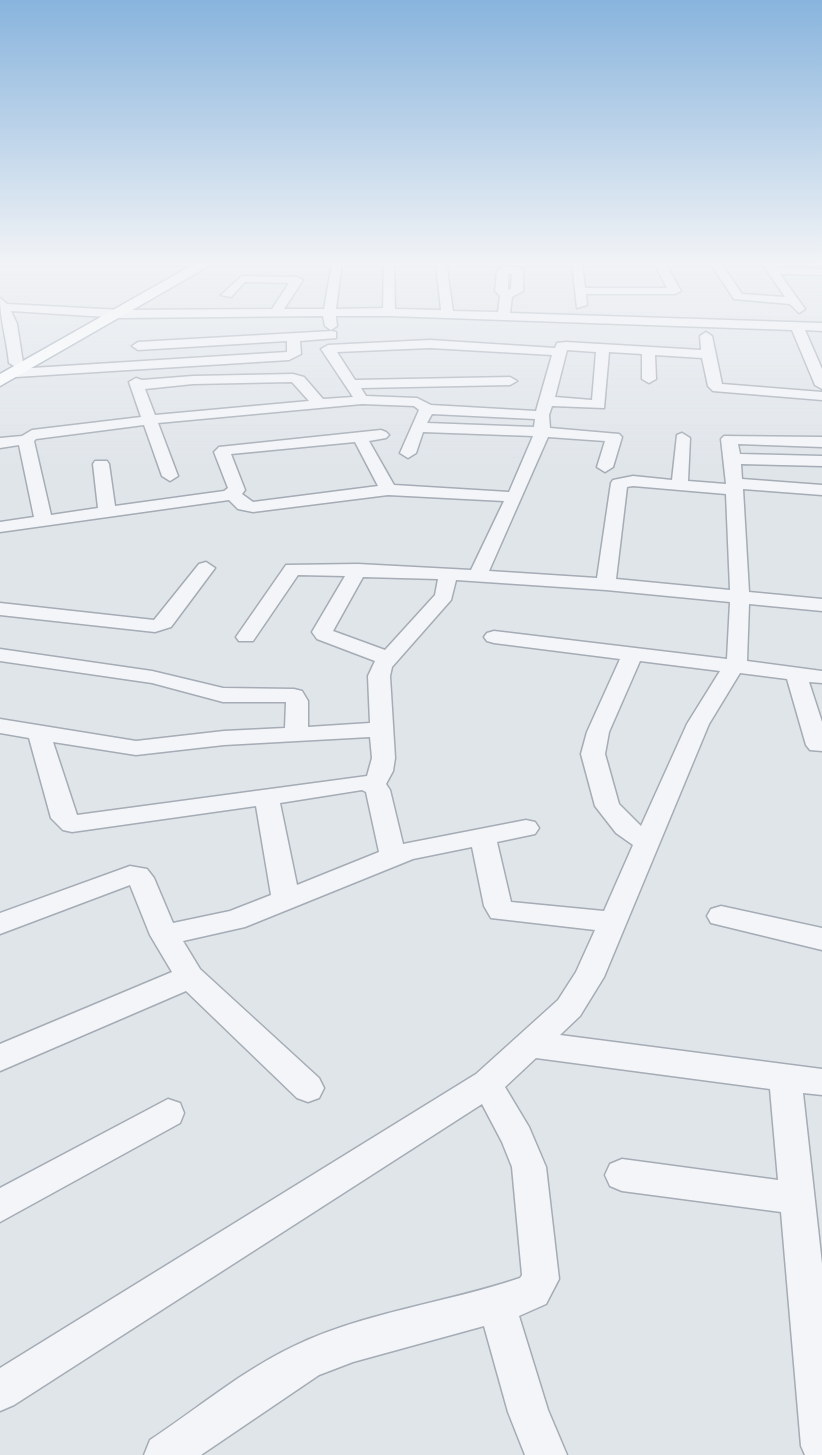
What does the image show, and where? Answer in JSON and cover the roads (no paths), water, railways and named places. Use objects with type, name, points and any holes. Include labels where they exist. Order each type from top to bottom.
[{"type":"main road","points":[[6,372],[71,331]]},
{"type":"main road","points":[[6,372],[88,331]]},
{"type":"street","points":[[10,331],[6,372],[289,356],[294,354],[285,331]]},
{"type":"street","points":[[169,344],[173,331]]},
{"type":"street","points":[[185,331],[288,338],[339,334],[338,331]]},
{"type":"street","points":[[242,331],[242,335]]},
{"type":"street","points":[[438,344],[444,331]]},
{"type":"street","points":[[366,404],[333,359],[410,358],[414,356],[414,344],[438,344],[476,331]]},
{"type":"street","points":[[459,366],[456,353],[473,352],[485,331]]},
{"type":"street","points":[[519,331],[537,333],[543,331]]},
{"type":"street","points":[[519,331],[537,333],[558,359]]},
{"type":"street","points":[[811,331],[822,385]]},
{"type":"street","points":[[138,346],[242,335]]},
{"type":"street","points":[[706,336],[715,386],[718,388],[822,397]]},
{"type":"street","points":[[478,574],[515,497],[544,417],[558,359],[564,346],[708,354]]},
{"type":"street","points":[[600,435],[603,348]]},
{"type":"street","points":[[648,351],[649,379]]},
{"type":"street","points":[[533,365],[558,359]]},
{"type":"street","points":[[0,443],[26,440],[32,435],[150,420],[198,397],[297,378],[319,404]]},
{"type":"street","points":[[170,476],[137,384],[250,412],[319,404],[417,402],[427,409],[507,391]]},
{"type":"street","points":[[352,384],[507,391],[544,417],[616,438],[605,467]]},
{"type":"street","points":[[250,412],[253,423],[366,404]]},
{"type":"street","points":[[417,427],[544,417],[599,405]]},
{"type":"street","points":[[408,453],[427,409]]},
{"type":"street","points":[[0,527],[233,494],[237,489],[223,451],[258,440],[360,438],[381,435]]},
{"type":"street","points":[[360,438],[388,490]]},
{"type":"street","points":[[680,485],[682,438]]},
{"type":"street","points":[[0,1391],[487,1084],[569,1008],[579,995],[698,724],[737,660],[740,596],[730,438],[822,442]]},
{"type":"street","points":[[26,440],[43,519]]},
{"type":"street","points":[[733,459],[819,461]]},
{"type":"street","points":[[793,488],[819,461]]},
{"type":"street","points":[[101,464],[107,512]]},
{"type":"street","points":[[606,584],[618,484],[628,481],[822,490]]},
{"type":"street","points":[[233,494],[244,505],[253,506],[388,490],[515,497]]},
{"type":"street","points":[[0,608],[155,626],[164,623],[206,568]]},
{"type":"street","points":[[246,637],[291,570],[478,574],[822,605]]},
{"type":"street","points":[[358,570],[322,632],[388,658]]},
{"type":"street","points":[[373,785],[384,765],[379,676],[388,658],[441,600],[446,592],[448,574]]},
{"type":"street","points":[[494,636],[733,668],[822,677]]},
{"type":"street","points":[[0,655],[152,677],[231,696],[294,696],[297,701],[296,734]]},
{"type":"street","points":[[632,655],[598,733],[593,754],[607,806],[625,827],[648,842]]},
{"type":"street","points":[[796,675],[818,745]]},
{"type":"street","points":[[0,726],[136,748],[296,734],[372,731],[380,727]]},
{"type":"street","points":[[39,733],[64,818],[72,824],[362,782],[373,785],[378,790],[393,857]]},
{"type":"street","points":[[267,797],[286,900]]},
{"type":"street","points":[[164,935],[235,920],[426,846],[526,828]]},
{"type":"street","points":[[483,837],[498,906],[504,913],[611,922]]},
{"type":"street","points":[[0,924],[134,875],[142,878],[164,935],[190,977],[307,1088]]},
{"type":"street","points":[[722,916],[822,939]]},
{"type":"street","points":[[0,1058],[190,977]]},
{"type":"street","points":[[529,1044],[822,1082]]},
{"type":"street","points":[[785,1077],[822,1446]]},
{"type":"street","points":[[165,1455],[285,1371],[308,1360],[353,1343],[533,1291],[541,1279],[529,1167],[517,1137],[487,1084]]},
{"type":"street","points":[[0,1206],[167,1113]]},
{"type":"street","points":[[622,1175],[796,1198]]},
{"type":"street","points":[[496,1303],[528,1412],[546,1455]]}]
